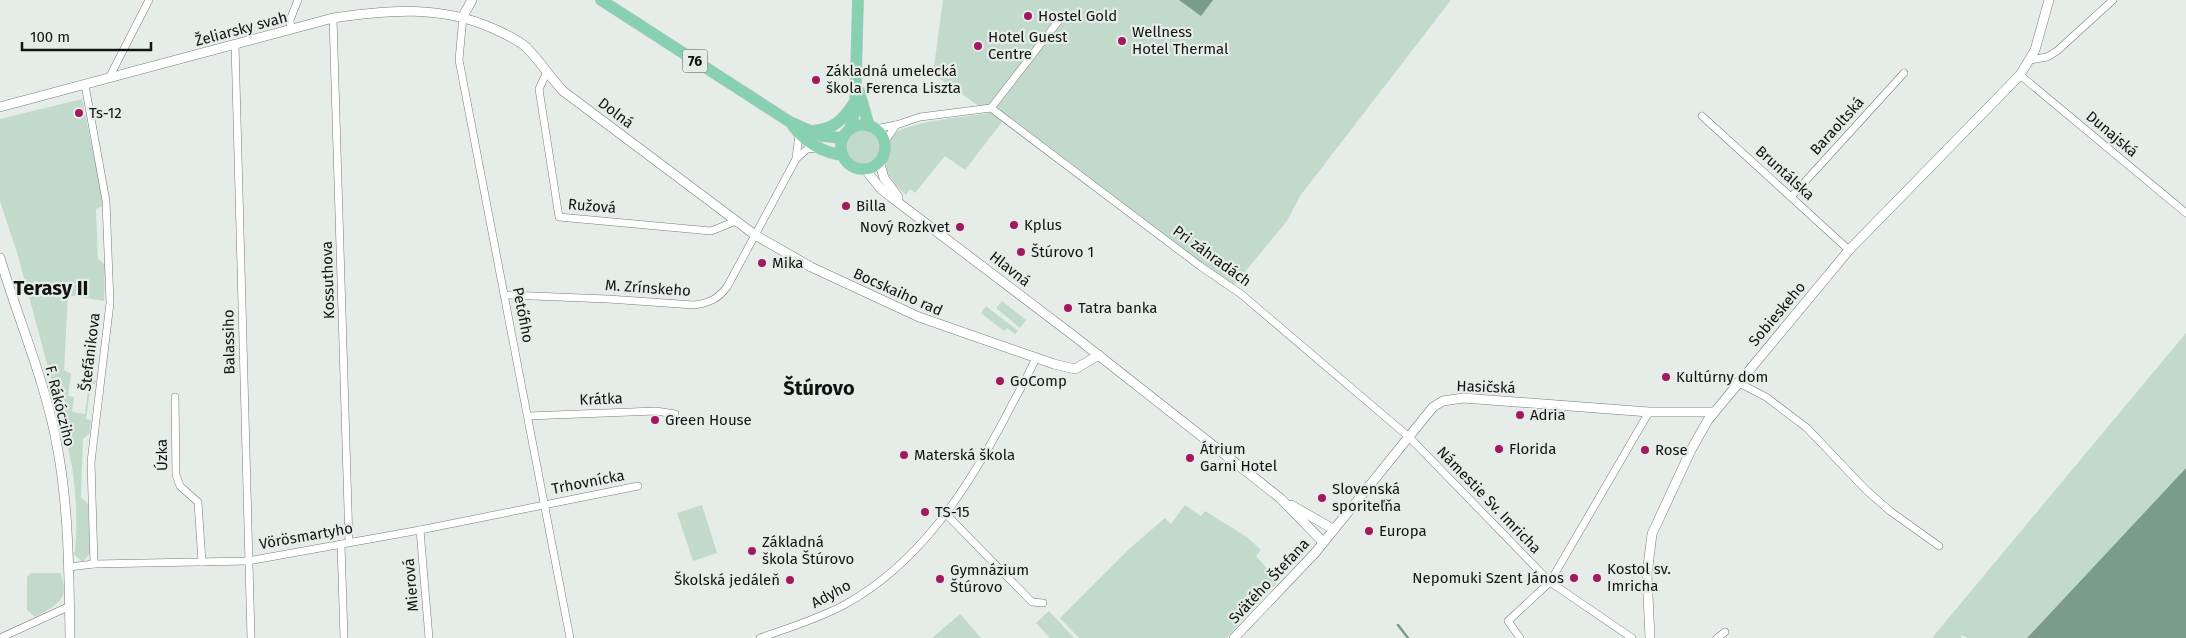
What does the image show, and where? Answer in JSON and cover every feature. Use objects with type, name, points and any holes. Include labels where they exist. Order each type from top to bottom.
[{"type":"main road","name":"76","points":[[601,0],[790,122],[804,132],[819,148],[843,155],[852,166],[865,169]]},
{"type":"main road","points":[[843,155],[855,101],[858,0]]},
{"type":"main road","points":[[856,75],[872,128],[884,143],[884,152],[880,161],[865,169]]},
{"type":"main road","points":[[804,132],[828,129],[845,117],[855,101]]},
{"type":"main road","points":[[804,132],[831,138],[847,134],[859,126],[872,128]]},
{"type":"street","points":[[110,78],[149,0]]},
{"type":"street","points":[[291,30],[290,20],[298,0]]},
{"type":"street","name":"Petőfiho","points":[[472,0],[463,16],[459,60],[570,638]]},
{"type":"street","name":"Sobieskeho","points":[[1650,638],[1647,574],[1652,534],[1691,450],[1714,412],[1849,250],[2020,75],[2030,60],[2049,0]]},
{"type":"street","points":[[2030,60],[2047,58],[2058,51],[2113,0]]},
{"type":"street","name":"Želiarsky svah","points":[[0,107],[333,18],[373,12],[418,11],[463,16]]},
{"type":"street","name":"Dolná","points":[[463,16],[501,32],[525,46],[546,74],[563,91],[755,235]]},
{"type":"street","name":"Kossuthova","points":[[333,18],[345,543],[344,638]]},
{"type":"street","points":[[872,128],[896,125],[920,117],[991,108],[1060,19]]},
{"type":"street","name":"Balassiho","points":[[235,44],[251,638]]},
{"type":"street","name":"Baraoltská","points":[[1791,197],[1904,73]]},
{"type":"street","name":"Ružová","points":[[546,74],[539,89],[559,217],[711,231],[736,221]]},
{"type":"street","name":"Dunajská","points":[[2020,75],[2186,213]]},
{"type":"street","name":"Štefánikova","points":[[85,85],[106,201],[110,303],[91,462],[94,564]]},
{"type":"street","name":"Pri záhradách","points":[[991,108],[1205,270],[1241,294],[1409,436]]},
{"type":"street","name":"Bruntálska","points":[[1702,116],[1849,250]]},
{"type":"street","points":[[884,143],[896,125]]},
{"type":"street","points":[[796,159],[804,132]]},
{"type":"street","points":[[796,159],[807,149],[819,148]]},
{"type":"street","name":"M. Zrínskeho","points":[[505,295],[705,304],[716,298],[727,287],[796,159]]},
{"type":"street","name":"Hlavná","points":[[880,161],[884,178],[904,205]]},
{"type":"street","name":"Hlavná","points":[[865,169],[880,188],[1099,355],[1280,498],[1323,542]]},
{"type":"street","name":"Bocskaiho rad","points":[[755,235],[811,266],[889,305],[952,330],[1036,358]]},
{"type":"street","name":"F. Rákócziho","points":[[0,258],[35,362],[58,452],[69,567],[70,638]]},
{"type":"street","points":[[1036,358],[1075,369],[1099,355]]},
{"type":"street","name":"Adyho","points":[[760,638],[813,620],[845,604],[888,575],[921,544],[946,514],[973,475],[1036,358]]},
{"type":"street","points":[[1738,382],[1766,397],[1807,428],[1866,490],[1890,511],[1940,546]]},
{"type":"street","name":"Úzka","points":[[175,397],[176,475],[180,486],[198,502],[202,562]]},
{"type":"street","name":"Hasičská","points":[[1323,542],[1433,407],[1443,401],[1454,399],[1649,412],[1714,412]]},
{"type":"street","name":"Krátka","points":[[528,416],[648,411],[675,414]]},
{"type":"street","points":[[1520,638],[1508,621],[1550,582],[1649,412]]},
{"type":"street","name":"Námestie Sv. Imricha","points":[[1409,436],[1550,582],[1632,638]]},
{"type":"street","name":"Trhovnícka","points":[[544,504],[638,486]]},
{"type":"street","name":"Hlavná","points":[[1280,498],[1333,529]]},
{"type":"street","name":"Vörösmartyho","points":[[69,567],[94,564],[248,561],[420,530],[544,504]]},
{"type":"street","points":[[946,514],[1032,602],[1043,603]]},
{"type":"street","name":"Mierová","points":[[420,530],[429,638]]},
{"type":"street","name":"Svätého Štefana","points":[[1234,638],[1323,542]]},
{"type":"street","points":[[0,638],[24,629],[70,606]]},
{"type":"street","points":[[1717,638],[1725,632]]},
{"type":"shaded area","points":[[943,0],[1451,0],[1300,196],[1287,221],[1235,284],[1224,288],[1002,122],[965,170],[945,156],[915,193],[910,189],[906,195],[901,190],[889,176],[886,165],[890,140],[894,134],[912,126],[925,123],[989,113],[933,74]]},
{"type":"shaded area","points":[[1179,0],[1213,0],[1201,16]]},
{"type":"shaded area","points":[[82,99],[101,191],[103,206],[96,209],[98,259],[105,265],[104,301],[68,295],[64,370],[71,374],[68,396],[74,397],[72,412],[85,414],[89,380],[84,379],[89,376],[96,381],[95,384],[91,384],[86,419],[91,420],[90,433],[83,439],[81,497],[88,504],[90,553],[83,562],[72,553],[75,552],[76,540],[76,500],[71,460],[63,431],[62,419],[18,256],[0,201],[0,119]]},
{"type":"shaded area","points":[[863,131],[874,136],[879,147],[874,158],[863,163],[852,158],[847,147],[852,136]]},
{"type":"shaded area","points":[[1002,301],[1026,320],[1020,328],[996,308]]},
{"type":"shaded area","points":[[986,306],[1018,331],[1015,334],[1007,328],[1004,331],[981,313]]},
{"type":"shaded area","points":[[2186,333],[2186,468],[2027,638],[1968,638],[1961,635],[1961,638],[1932,638]]},
{"type":"shaded area","points":[[2186,468],[2186,638],[2027,638]]},
{"type":"shaded area","points":[[702,505],[717,553],[693,561],[677,513]]},
{"type":"shaded area","points":[[1185,505],[1201,516],[1205,511],[1247,537],[1261,550],[1256,556],[1278,581],[1226,638],[1079,638],[1060,618],[1129,549],[1165,518],[1171,524]]},
{"type":"shaded area","points":[[31,573],[60,573],[64,590],[60,601],[35,617],[27,610],[27,577]]},
{"type":"shaded area","points":[[1049,611],[1074,638],[1050,638],[1036,623]]},
{"type":"shaded area","points":[[960,614],[981,638],[932,638]]},
{"type":"waterway","points":[[1398,625],[1408,638]]},
{"type":"place","name":"Hostel Gold","points":[[1028,16]]},
{"type":"place","name":"Wellness Hotel Thermal","points":[[1122,41]]},
{"type":"place","name":"Hotel Guest Centre","points":[[978,46]]},
{"type":"place","name":"Základná umelecká škola Ferenca Liszta","points":[[816,80]]},
{"type":"place","name":"Ts-12","points":[[79,113]]},
{"type":"place","name":"Billa","points":[[846,206]]},
{"type":"place","name":"Kplus","points":[[1014,225]]},
{"type":"place","name":"Nový Rozkvet","points":[[960,227]]},
{"type":"place","name":"Štúrovo 1","points":[[1021,252]]},
{"type":"place","name":"Mika","points":[[762,263]]},
{"type":"place","name":"Tatra banka","points":[[1068,308]]},
{"type":"place","name":"Kultúrny dom","points":[[1666,377]]},
{"type":"place","name":"GoComp","points":[[1000,381]]},
{"type":"place","name":"Adria","points":[[1520,415]]},
{"type":"place","name":"Green House","points":[[655,420]]},
{"type":"place","name":"Florida","points":[[1499,449]]},
{"type":"place","name":"Rose","points":[[1645,450]]},
{"type":"place","name":"Materská škola","points":[[904,455]]},
{"type":"place","name":"Átrium Garni Hotel","points":[[1190,458]]},
{"type":"place","name":"Slovenská sporiteľňa","points":[[1322,498]]},
{"type":"place","name":"TS-15","points":[[925,512]]},
{"type":"place","name":"Europa","points":[[1369,531]]},
{"type":"place","name":"Základná škola Štúrovo","points":[[752,551]]},
{"type":"place","name":"Nepomuki Szent János","points":[[1574,578]]},
{"type":"place","name":"Kostol sv. Imricha","points":[[1597,578]]},
{"type":"place","name":"Gymnázium Štúrovo","points":[[940,579]]},
{"type":"place","name":"Školská jedáleň","points":[[790,580]]},
{"type":"district","name":"Terasy II","points":[[51,288]]},
{"type":"district","name":"Štúrovo","points":[[819,388]]}]
